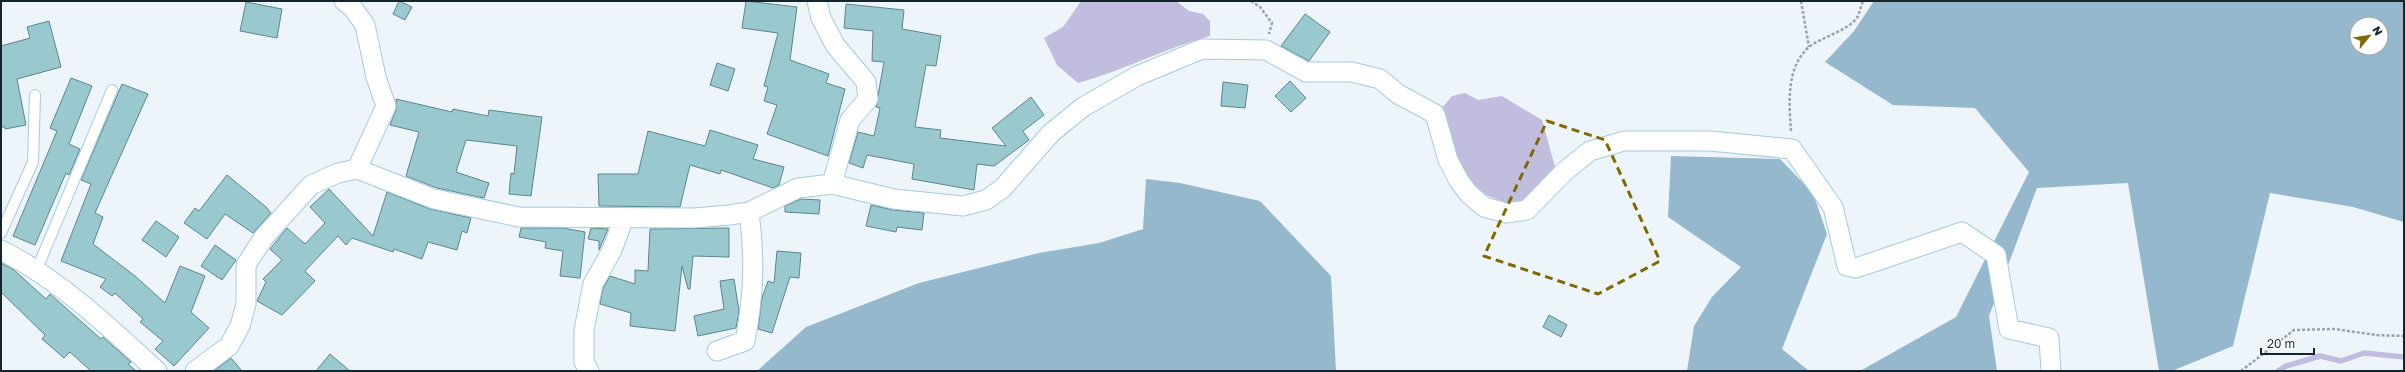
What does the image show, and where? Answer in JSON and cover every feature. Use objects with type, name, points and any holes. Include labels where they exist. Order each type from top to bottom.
[{"type":"street","points":[[344,1],[352,7],[365,25],[376,77],[386,106],[357,169]]},
{"type":"street","points":[[817,1],[821,18],[835,45],[866,82],[868,99],[850,120],[832,184]]},
{"type":"street","points":[[195,371],[229,346],[240,326],[246,304],[246,265],[264,237],[311,185],[338,173],[357,169],[434,199],[519,218],[694,218],[749,212],[798,188],[832,184],[894,199],[963,206],[986,200],[1003,188],[1051,133],[1083,107],[1137,76],[1202,49],[1266,50],[1306,72],[1352,72],[1380,79],[1398,94],[1435,114],[1448,160],[1459,182],[1469,194],[1484,206],[1506,213],[1527,210],[1565,171],[1590,151],[1624,141],[1710,141],[1792,149],[1833,207],[1847,266],[1856,268],[1962,232],[1996,255],[2009,329],[2049,338],[2051,371]]},
{"type":"street","points":[[717,351],[744,341],[752,306],[754,253],[749,212]]},
{"type":"street","points":[[589,371],[584,362],[584,330],[593,284],[612,250],[624,218]]},
{"type":"street","points":[[1,250],[37,269],[64,289],[157,371]]},
{"type":"lane","points":[[37,269],[112,90]]},
{"type":"lane","points":[[1,233],[33,162],[35,95]]},
{"type":"path","points":[[1252,1],[1260,7],[1272,22],[1266,50]]},
{"type":"path","points":[[1801,1],[1809,47]]},
{"type":"path","points":[[1792,149],[1790,82],[1799,59],[1809,47],[1842,29],[1858,17],[1863,1]]},
{"type":"path","points":[[2241,371],[2294,330],[2335,329],[2376,335],[2404,336]]},
{"type":"highlighted area","points":[[1547,121],[1605,140],[1660,261],[1598,294],[1484,256]]},
{"type":"shaded area","points":[[1081,1],[1176,1],[1189,11],[1203,14],[1210,21],[1210,36],[1078,83],[1057,65],[1044,38],[1063,27]]},
{"type":"shaded area","points":[[1874,1],[2404,1],[2404,222],[2353,207],[2270,193],[2233,346],[2172,371],[2159,371],[2128,183],[2037,188],[1989,316],[1997,371],[1860,371],[1956,317],[2029,172],[1975,108],[1893,105],[1825,62],[1854,31]]},
{"type":"shaded area","points":[[1465,93],[1478,100],[1502,96],[1542,120],[1555,167],[1541,190],[1530,199],[1506,203],[1486,195],[1455,167],[1442,108],[1452,96]]},
{"type":"shaded area","points":[[1671,156],[1780,159],[1813,193],[1827,234],[1782,349],[1809,371],[1687,371],[1694,326],[1712,297],[1741,267],[1668,217]]},
{"type":"shaded area","points":[[1146,179],[1180,183],[1260,201],[1331,276],[1336,371],[757,371],[806,327],[919,283],[1039,253],[1099,243],[1143,229]]},
{"type":"building","points":[[399,1],[412,7],[405,20],[393,14]]},
{"type":"building","points":[[746,1],[797,7],[790,60],[829,74],[826,83],[845,89],[828,156],[767,134],[777,105],[764,101],[768,87],[764,86],[778,33],[742,28]]},
{"type":"building","points":[[246,2],[282,9],[277,38],[240,31]]},
{"type":"building","points":[[846,4],[904,10],[902,29],[941,36],[936,66],[926,65],[915,127],[941,130],[940,138],[1006,146],[992,128],[1031,97],[1044,115],[1023,131],[1029,140],[994,166],[977,164],[974,190],[912,179],[914,164],[867,155],[863,168],[849,163],[858,132],[874,136],[880,108],[876,107],[884,62],[872,61],[873,31],[844,28]]},
{"type":"building","points":[[1305,14],[1330,32],[1309,61],[1281,46]]},
{"type":"building","points":[[49,21],[61,67],[17,79],[26,125],[5,129],[5,127],[1,127],[1,46],[30,38],[27,27]]},
{"type":"building","points":[[717,63],[735,69],[728,91],[710,85]]},
{"type":"building","points":[[71,78],[92,86],[69,144],[80,149],[69,175],[66,173],[35,245],[13,236],[57,131],[50,128]]},
{"type":"building","points":[[1290,81],[1306,98],[1291,112],[1275,96]]},
{"type":"building","points":[[1223,82],[1248,85],[1245,108],[1221,106]]},
{"type":"building","points":[[122,84],[148,94],[95,213],[103,217],[93,244],[135,276],[165,303],[180,266],[205,276],[191,312],[209,328],[174,366],[155,349],[163,341],[140,322],[143,319],[115,293],[112,296],[100,287],[106,279],[61,261],[91,184],[81,180]]},
{"type":"building","points":[[396,99],[452,112],[453,109],[488,116],[489,110],[542,117],[531,196],[509,194],[511,173],[514,174],[517,146],[466,140],[456,172],[489,183],[484,198],[437,188],[406,176],[419,132],[390,125],[396,110]]},
{"type":"building","points":[[710,130],[758,145],[753,159],[784,167],[779,185],[773,188],[721,170],[720,174],[690,165],[680,207],[599,206],[598,174],[638,174],[648,131],[705,146]]},
{"type":"building","points":[[227,175],[266,207],[271,213],[253,233],[225,214],[207,239],[184,223],[195,208],[199,211]]},
{"type":"building","points":[[329,189],[373,236],[387,192],[430,209],[471,218],[467,233],[462,231],[457,250],[428,242],[422,259],[394,249],[393,252],[352,238],[346,245],[338,236],[305,271],[315,281],[282,315],[257,301],[266,282],[263,279],[282,260],[270,249],[287,228],[305,244],[325,223],[310,207]]},
{"type":"building","points":[[801,199],[820,200],[819,214],[785,212],[785,206]]},
{"type":"building","points":[[871,205],[893,210],[924,213],[922,230],[897,227],[896,232],[866,226]]},
{"type":"building","points":[[156,221],[179,237],[166,257],[142,240]]},
{"type":"building","points":[[521,228],[563,228],[585,232],[580,278],[560,276],[563,251],[545,248],[546,242],[519,237]]},
{"type":"building","points":[[591,228],[608,229],[599,250],[599,241],[588,239]]},
{"type":"building","points":[[729,228],[729,257],[693,256],[690,289],[688,289],[682,266],[675,331],[630,326],[631,313],[600,304],[603,288],[610,276],[635,284],[635,270],[648,271],[650,229]]},
{"type":"building","points":[[215,245],[236,260],[222,280],[201,266]]},
{"type":"building","points":[[777,251],[801,253],[799,278],[790,277],[772,333],[758,329],[762,298],[768,281],[774,283]]},
{"type":"building","points":[[1,263],[14,270],[46,299],[50,294],[101,339],[103,337],[131,362],[128,364],[136,371],[91,371],[70,352],[64,358],[42,339],[45,335],[1,292]]},
{"type":"building","points":[[734,279],[739,311],[736,328],[698,336],[694,316],[724,309],[720,281]]},
{"type":"building","points":[[1549,315],[1567,325],[1561,337],[1543,327]]},
{"type":"building","points":[[330,354],[350,371],[316,371]]},
{"type":"building","points":[[231,358],[242,371],[214,371]]},
{"type":"waterway","points":[[2278,371],[2286,366],[2320,356],[2341,361],[2364,353],[2404,357]]}]
